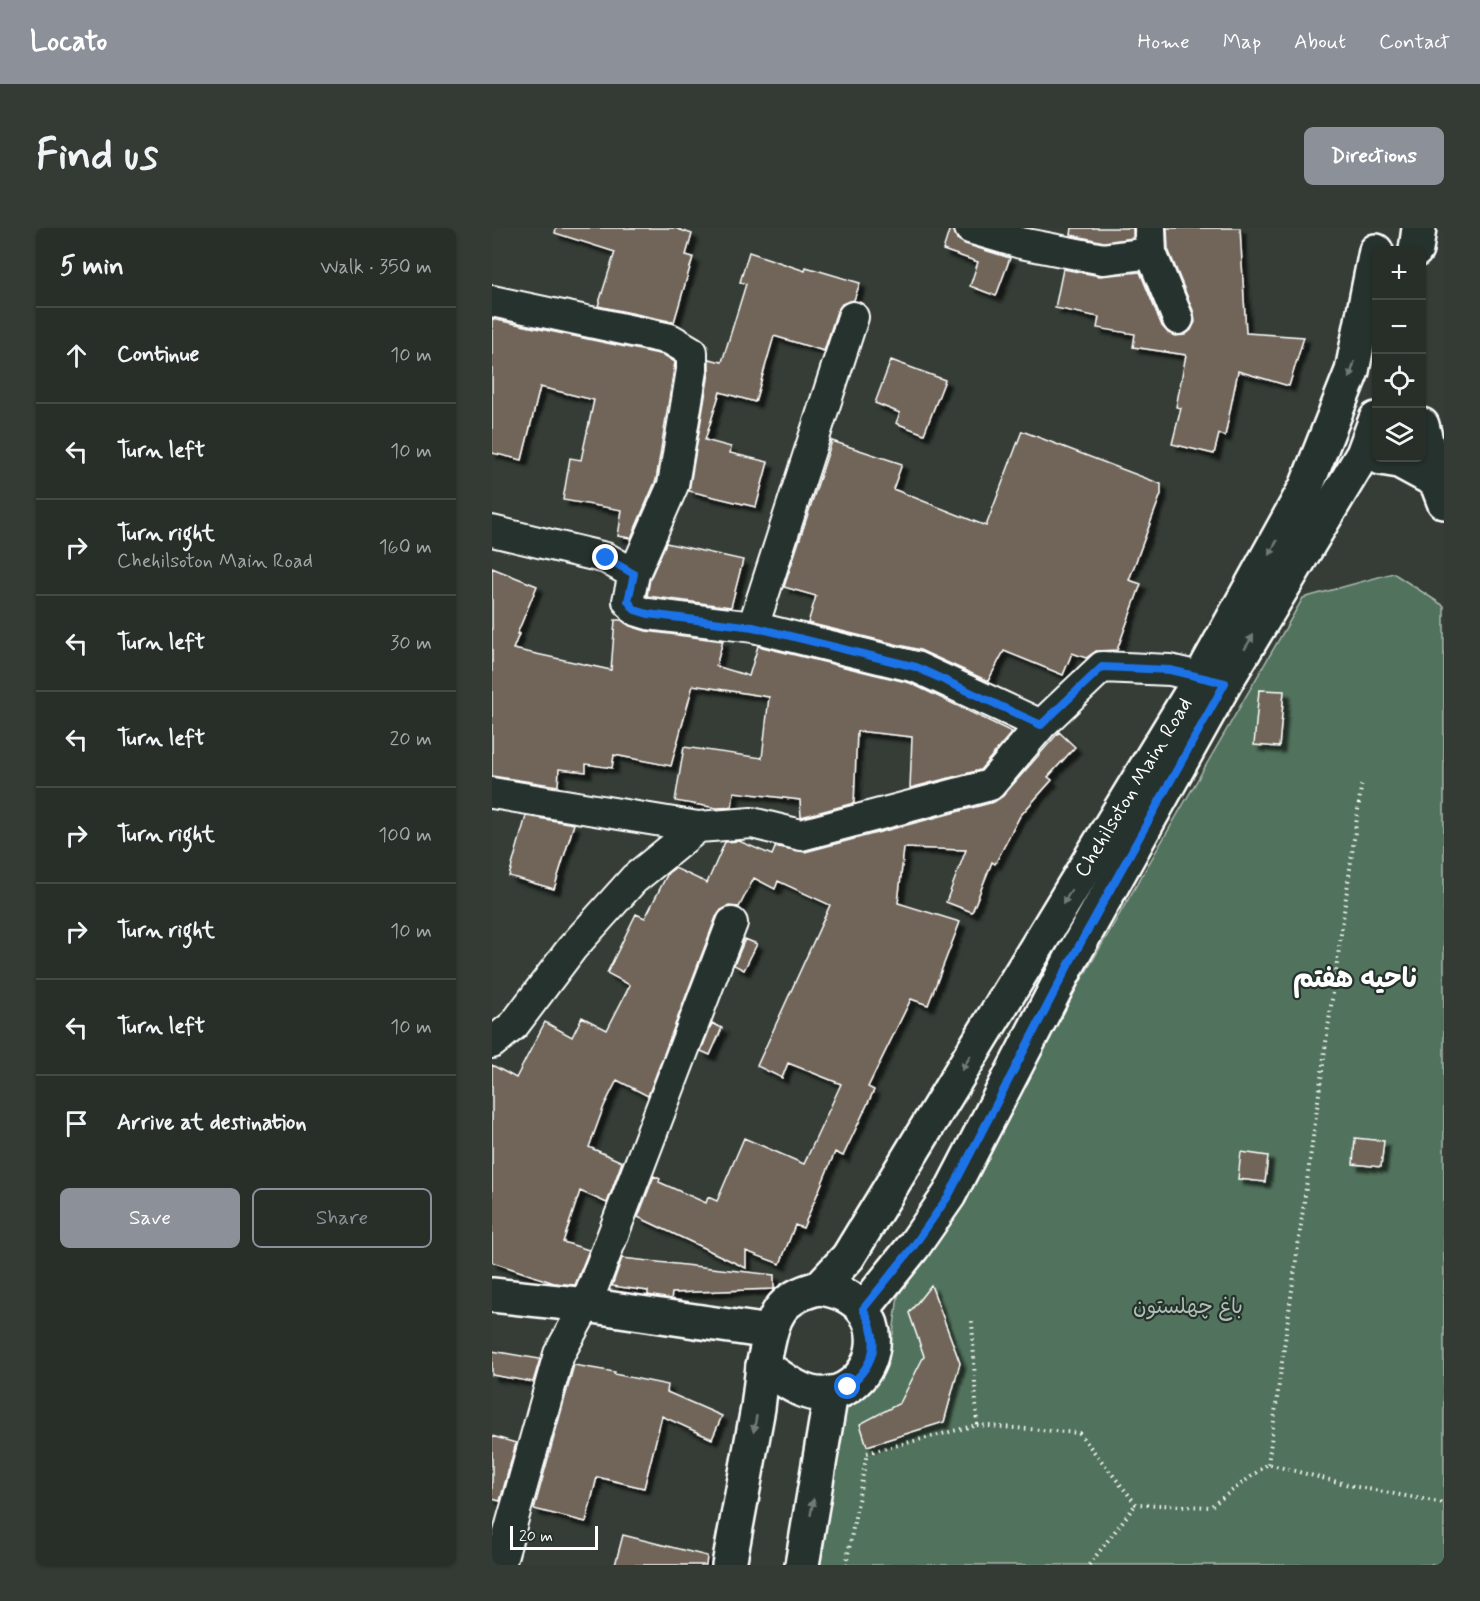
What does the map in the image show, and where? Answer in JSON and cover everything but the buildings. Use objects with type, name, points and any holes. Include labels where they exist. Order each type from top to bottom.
[{"type":"main road","name":"Chehilsoton Main Road","points":[[1378,246],[1381,228]]},
{"type":"main road","points":[[1417,246],[1419,228]]},
{"type":"main road","name":"Chehilsoton Main Road","points":[[863,1309],[913,1247],[949,1195],[1213,680],[1306,487],[1352,371],[1372,275]]},
{"type":"main road","points":[[1426,439],[1440,491]]},
{"type":"main road","name":"Chehilsoton Main Road","points":[[819,1288],[848,1257],[1213,680],[1372,459]]},
{"type":"main road","points":[[1400,462],[1440,491]]},
{"type":"main road","points":[[729,1565],[758,1408],[763,1366],[777,1312],[788,1300],[803,1292],[819,1288],[836,1290],[851,1298],[863,1309],[871,1323],[874,1342],[871,1359],[862,1375],[848,1387],[831,1393],[813,1394],[796,1388],[763,1366]]},
{"type":"main road","points":[[492,1295],[586,1305],[770,1332]]},
{"type":"main road","points":[[802,1565],[831,1393]]},
{"type":"street","points":[[970,228],[1021,243],[1103,259],[1151,240],[1178,319]]},
{"type":"street","points":[[492,301],[670,339],[692,352],[692,370],[673,485],[634,574],[628,601],[635,610],[648,614],[753,627],[916,667],[1041,725]]},
{"type":"street","points":[[753,627],[853,317]]},
{"type":"street","points":[[492,531],[606,558],[634,574]]},
{"type":"street","points":[[492,793],[698,827],[752,823],[801,835],[990,785],[1041,725],[1102,667],[1170,670],[1213,680]]},
{"type":"street","points":[[492,1043],[514,1025],[572,948],[634,879],[698,827]]},
{"type":"street","points":[[500,1565],[559,1354],[586,1305],[732,923]]},
{"type":"path","points":[[846,1565],[867,1453],[977,1425],[1079,1432],[1136,1504],[1210,1507],[1268,1464],[1362,782]]},
{"type":"path","points":[[972,1319],[977,1425]]},
{"type":"path","points":[[1268,1464],[1357,1487],[1444,1503]]},
{"type":"path","points":[[1089,1565],[1136,1504]]},
{"type":"green space","name":"باغ چهلستون","points":[[1393,573],[1444,606],[1444,1565],[819,1565],[846,1409],[878,1368],[893,1334],[898,1296],[1303,598]]},
{"type":"district","name":"ناحیه هفتم","points":[[1355,979]]},
{"type":"route","points":[[606,558],[634,574],[628,601],[635,610],[648,614],[753,627],[916,667],[1041,725],[1102,667],[1170,670],[1225,683],[1070,962],[949,1195],[913,1247],[863,1309],[871,1323],[874,1342],[871,1359],[862,1375],[848,1387]]}]
